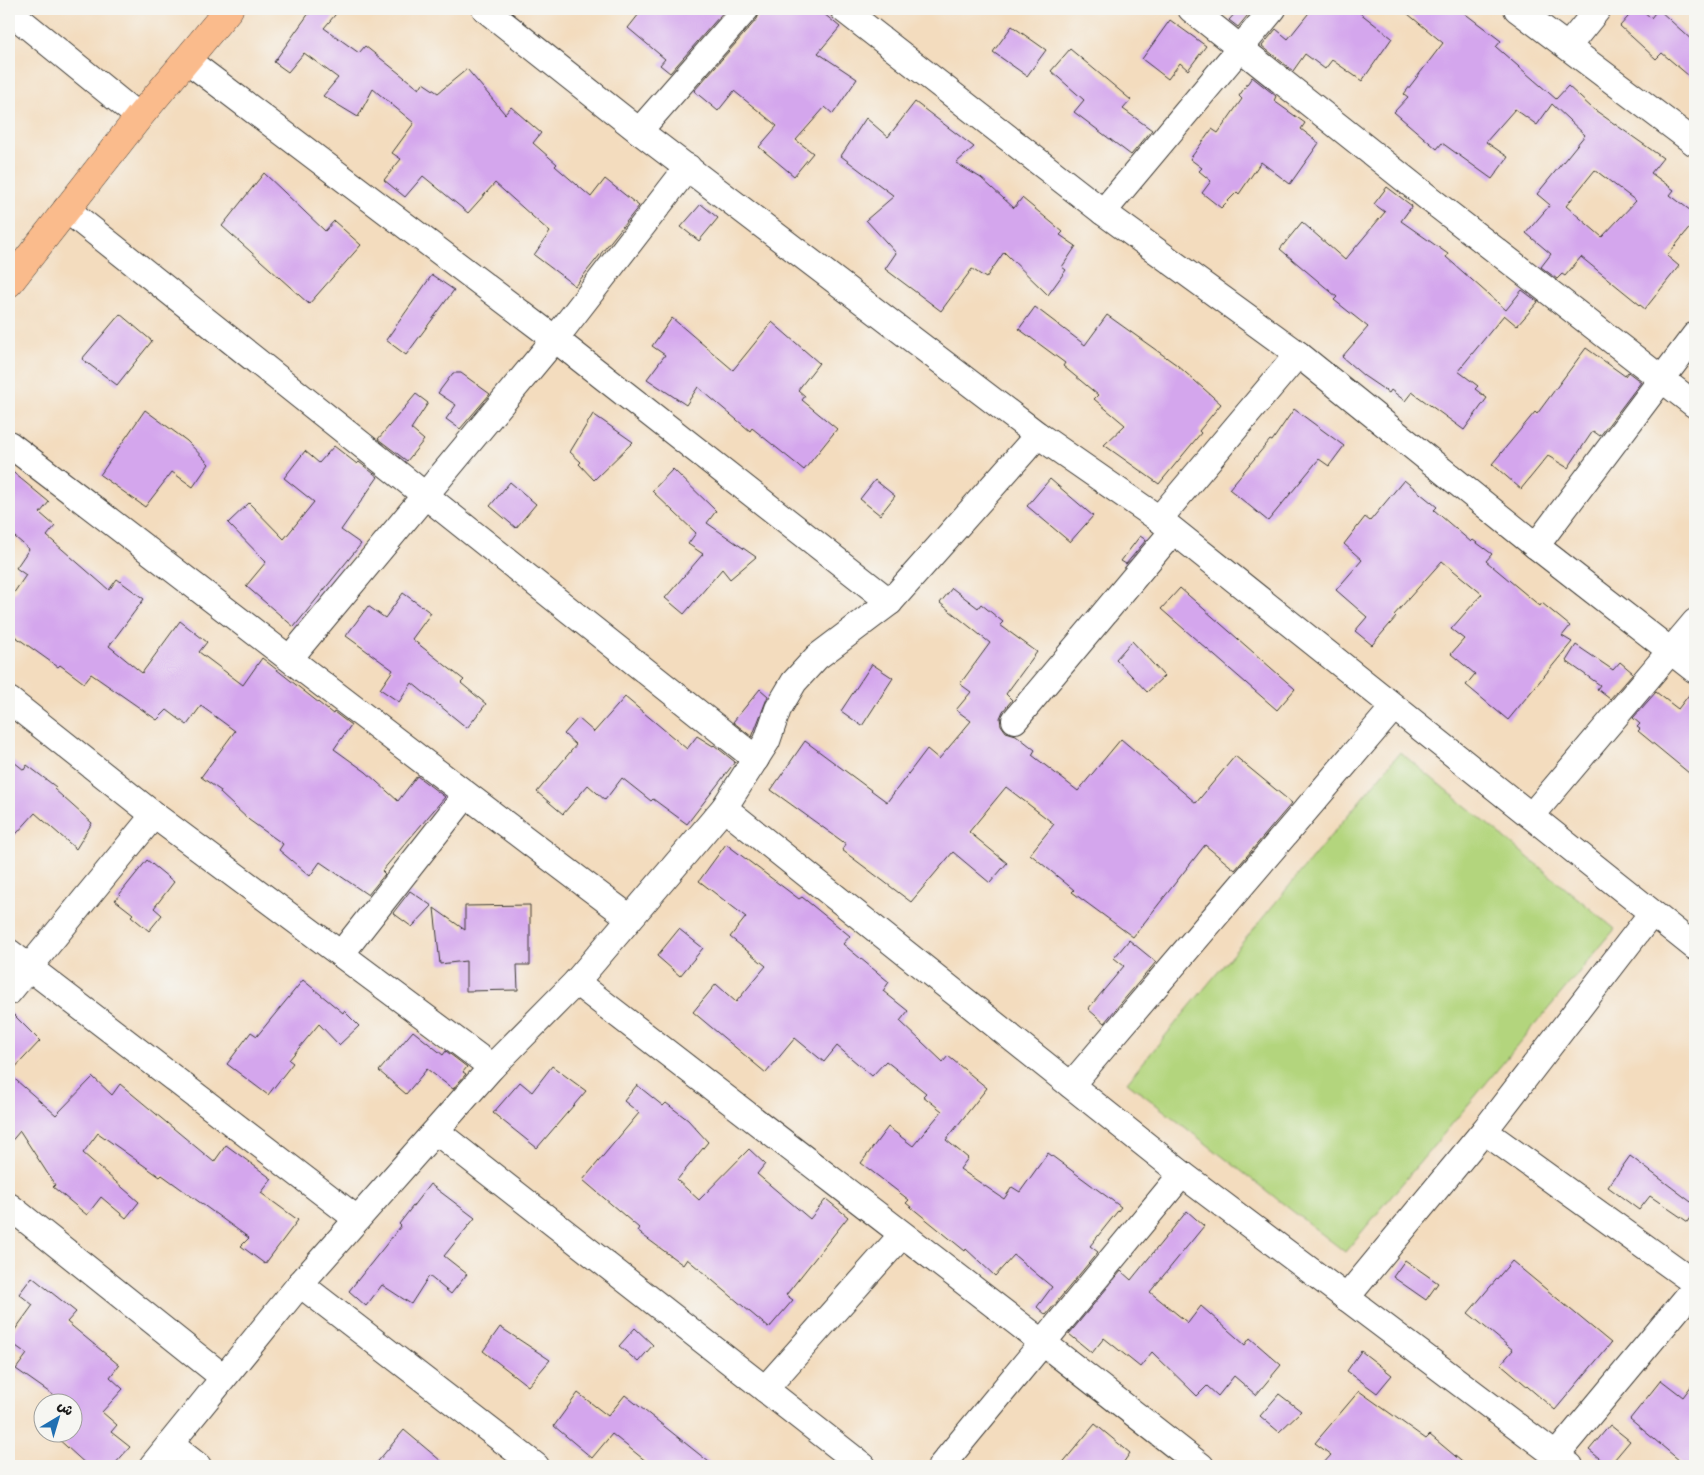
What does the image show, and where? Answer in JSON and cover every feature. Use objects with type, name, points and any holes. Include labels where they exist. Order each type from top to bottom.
[{"type":"highway","points":[[9,284],[139,117],[229,9]]},
{"type":"street","points":[[485,9],[639,131],[1038,435],[1166,525],[1695,947]]},
{"type":"street","points":[[639,131],[746,9]]},
{"type":"street","points":[[843,9],[1103,212],[1298,354],[1536,546],[1695,670]]},
{"type":"street","points":[[1191,9],[1436,204],[1695,405]]},
{"type":"street","points":[[1103,212],[1273,9]]},
{"type":"street","points":[[1517,9],[1695,143]]},
{"type":"street","points":[[1568,46],[1598,9]]},
{"type":"street","points":[[9,11],[139,117]]},
{"type":"street","points":[[187,60],[555,339],[890,602]]},
{"type":"street","points":[[290,658],[555,339],[688,167]]},
{"type":"street","points":[[66,209],[426,494],[756,759]]},
{"type":"street","points":[[1536,546],[1695,335]]},
{"type":"street","points":[[1015,720],[1298,354]]},
{"type":"street","points":[[152,1466],[223,1377],[357,1218],[437,1132],[492,1067],[576,982],[724,808],[768,741],[778,709],[794,682],[817,657],[890,602],[1038,435]]},
{"type":"street","points":[[9,444],[466,795],[630,918]]},
{"type":"street","points":[[1532,816],[1695,622]]},
{"type":"street","points":[[9,700],[154,815],[492,1067]]},
{"type":"street","points":[[1071,1086],[1393,708]]},
{"type":"street","points":[[341,954],[466,795]]},
{"type":"street","points":[[724,808],[1182,1174],[1563,1461],[1695,1288]]},
{"type":"street","points":[[9,992],[19,960],[154,815]]},
{"type":"street","points":[[1346,1298],[1484,1132],[1652,913]]},
{"type":"street","points":[[19,960],[357,1218]]},
{"type":"street","points":[[576,982],[902,1235],[1045,1343],[1201,1466]]},
{"type":"street","points":[[437,1132],[863,1466]]},
{"type":"street","points":[[1484,1132],[1695,1283]]},
{"type":"street","points":[[941,1466],[1045,1343],[1182,1174]]},
{"type":"street","points":[[9,1206],[223,1377]]},
{"type":"street","points":[[765,1388],[902,1235]]},
{"type":"street","points":[[300,1284],[536,1466]]},
{"type":"street","points":[[170,1444],[198,1466]]},
{"type":"green space","points":[[1400,752],[1615,929],[1345,1252],[1127,1082]]},
{"type":"building","points":[[312,9],[340,9],[324,28],[359,53],[365,46],[419,89],[423,83],[438,93],[467,69],[505,114],[511,107],[541,133],[533,143],[557,164],[555,166],[591,197],[605,179],[639,206],[575,286],[534,255],[550,232],[495,183],[468,213],[423,176],[405,197],[384,180],[401,159],[392,153],[414,123],[373,89],[358,117],[323,96],[338,78],[304,53],[288,72],[274,62]]},
{"type":"building","points":[[643,9],[726,9],[670,73],[660,65],[665,59],[628,28]]},
{"type":"building","points":[[761,9],[818,9],[840,27],[818,53],[857,79],[833,114],[825,107],[796,140],[813,153],[794,176],[759,147],[777,126],[734,91],[718,111],[694,91],[757,19]]},
{"type":"building","points":[[1239,9],[1252,10],[1238,27],[1229,20]]},
{"type":"building","points":[[1312,9],[1355,9],[1392,38],[1362,81],[1332,60],[1325,69],[1305,54],[1293,71],[1262,46],[1276,29],[1288,39]]},
{"type":"building","points":[[1402,9],[1459,9],[1501,41],[1496,47],[1556,99],[1568,86],[1592,108],[1663,158],[1651,173],[1674,190],[1670,195],[1695,214],[1695,221],[1667,256],[1679,266],[1645,309],[1581,257],[1565,276],[1562,274],[1557,279],[1541,267],[1551,254],[1526,233],[1550,205],[1537,194],[1585,135],[1552,104],[1537,125],[1515,109],[1486,142],[1508,157],[1492,179],[1442,143],[1437,149],[1394,112],[1408,97],[1404,94],[1443,43]],"holes":[[[1595,170],[1636,201],[1602,237],[1566,206]]]},
{"type":"building","points":[[1635,9],[1641,9],[1651,18],[1658,9],[1695,43],[1695,81],[1662,53],[1656,59],[1620,26]]},
{"type":"building","points":[[1170,20],[1206,46],[1188,70],[1180,63],[1168,79],[1142,59]]},
{"type":"building","points":[[1012,26],[1046,50],[1027,76],[993,52]]},
{"type":"building","points":[[1070,49],[1131,100],[1123,109],[1152,130],[1131,155],[1074,112],[1084,100],[1051,71]]},
{"type":"building","points":[[1252,77],[1276,96],[1274,101],[1305,123],[1301,129],[1319,143],[1290,184],[1261,162],[1239,194],[1237,192],[1221,208],[1202,193],[1211,181],[1199,171],[1202,168],[1190,159],[1212,129],[1218,133],[1242,99],[1239,96]]},
{"type":"building","points":[[915,102],[974,147],[956,163],[981,178],[1014,208],[1022,198],[1063,232],[1060,235],[1076,246],[1062,267],[1066,270],[1048,295],[1004,252],[986,278],[972,269],[941,311],[885,269],[896,253],[866,220],[894,196],[841,156],[866,118],[888,137]]},
{"type":"building","points":[[264,173],[325,231],[334,221],[361,245],[309,304],[222,226]]},
{"type":"building","points":[[1387,187],[1412,206],[1401,221],[1448,254],[1446,257],[1506,310],[1522,290],[1538,302],[1517,326],[1504,315],[1458,371],[1478,386],[1475,389],[1487,398],[1464,430],[1412,392],[1405,401],[1391,390],[1389,393],[1364,376],[1342,357],[1368,327],[1334,300],[1337,297],[1280,249],[1302,222],[1345,260],[1385,212],[1374,204]]},
{"type":"building","points":[[701,204],[718,218],[699,241],[681,227]]},
{"type":"building","points":[[432,275],[454,290],[406,355],[386,340]]},
{"type":"building","points":[[1035,307],[1085,345],[1107,315],[1177,365],[1221,404],[1199,431],[1201,433],[1159,484],[1104,445],[1125,425],[1094,399],[1098,395],[1063,366],[1065,363],[1019,329]]},
{"type":"building","points":[[120,314],[152,341],[117,385],[82,359]]},
{"type":"building","points":[[672,318],[733,370],[772,322],[819,363],[798,390],[805,396],[802,400],[837,429],[804,470],[752,428],[750,431],[698,387],[686,405],[647,379],[665,355],[652,346]]},
{"type":"building","points":[[1586,348],[1625,376],[1628,372],[1641,382],[1600,436],[1593,431],[1568,468],[1548,456],[1521,489],[1492,464],[1535,412],[1537,414]]},
{"type":"building","points":[[453,373],[461,373],[490,394],[460,429],[446,419],[456,405],[438,393]]},
{"type":"building","points":[[416,394],[428,403],[411,429],[424,440],[407,461],[378,439]]},
{"type":"building","points":[[1294,409],[1344,446],[1329,466],[1319,459],[1268,521],[1229,489],[1270,440],[1272,441]]},
{"type":"building","points":[[145,410],[187,441],[209,464],[193,487],[172,472],[145,507],[100,475]]},
{"type":"building","points":[[593,414],[633,442],[594,480],[579,464],[581,462],[570,452]]},
{"type":"building","points":[[334,446],[378,477],[341,530],[361,544],[294,627],[246,586],[266,562],[228,523],[249,503],[284,539],[314,502],[284,478],[305,451],[319,463]]},
{"type":"building","points":[[9,469],[49,502],[40,513],[55,526],[47,536],[109,590],[117,579],[144,599],[109,646],[142,673],[180,621],[207,642],[199,652],[243,685],[262,658],[333,714],[334,712],[351,725],[334,749],[366,772],[398,801],[417,776],[445,797],[382,871],[385,874],[368,895],[320,862],[310,876],[279,850],[283,844],[249,820],[220,793],[221,791],[201,777],[235,731],[201,706],[187,725],[167,710],[157,720],[91,674],[84,683],[9,632],[9,600],[26,575],[16,568],[29,549],[9,532]]},
{"type":"building","points":[[673,469],[716,511],[707,523],[756,557],[730,579],[722,569],[684,614],[665,598],[703,554],[688,544],[696,533],[652,491]]},
{"type":"building","points":[[1050,479],[1093,516],[1070,542],[1027,506]]},
{"type":"building","points":[[875,480],[895,496],[880,515],[860,499]]},
{"type":"building","points":[[1404,480],[1437,507],[1434,510],[1471,542],[1473,540],[1492,554],[1486,561],[1540,606],[1542,603],[1570,626],[1562,636],[1572,642],[1508,720],[1466,685],[1475,674],[1451,654],[1464,639],[1451,629],[1482,594],[1442,561],[1394,615],[1396,617],[1372,645],[1355,631],[1367,617],[1336,590],[1362,560],[1344,544],[1365,517],[1370,521]]},
{"type":"building","points":[[510,482],[536,504],[516,528],[490,506]]},
{"type":"building","points":[[1140,536],[1146,540],[1126,564],[1121,561]]},
{"type":"building","points":[[952,588],[978,608],[981,604],[1003,622],[1000,625],[1037,652],[1006,694],[1012,700],[1003,711],[1000,718],[1001,725],[1006,732],[1016,735],[1035,750],[1032,755],[1078,791],[1121,739],[1196,803],[1235,756],[1292,803],[1235,870],[1205,845],[1133,937],[1072,892],[1074,890],[1030,854],[1054,824],[1006,787],[969,832],[1007,863],[990,883],[953,852],[911,902],[842,850],[846,844],[771,790],[805,741],[887,802],[927,749],[939,759],[971,721],[956,710],[971,692],[960,684],[990,643],[940,603]]},
{"type":"building","points":[[1180,588],[1295,689],[1277,710],[1161,609]]},
{"type":"building","points":[[403,593],[431,613],[412,639],[464,680],[461,683],[486,704],[467,728],[412,683],[399,702],[380,689],[393,670],[346,636],[368,606],[385,618]]},
{"type":"building","points":[[1132,641],[1164,676],[1147,692],[1116,659]]},
{"type":"building","points":[[1576,645],[1613,670],[1620,662],[1633,673],[1610,699],[1597,689],[1600,685],[1566,661]]},
{"type":"building","points":[[872,664],[893,678],[862,726],[841,711]]},
{"type":"building","points":[[1695,687],[1695,778],[1638,731],[1640,729],[1637,727],[1640,724],[1633,718],[1656,692],[1678,709]]},
{"type":"building","points":[[760,689],[768,696],[752,737],[733,722]]},
{"type":"building","points":[[625,697],[687,749],[697,736],[714,745],[735,762],[687,824],[653,799],[651,801],[622,778],[605,800],[588,785],[563,814],[537,792],[576,745],[564,734],[578,718],[594,732]]},
{"type":"building","points":[[9,758],[24,770],[27,765],[56,787],[54,789],[92,823],[76,849],[35,813],[9,842]]},
{"type":"building","points":[[726,844],[799,899],[802,897],[850,936],[843,944],[889,982],[883,991],[908,1011],[900,1021],[943,1062],[948,1056],[987,1088],[946,1140],[968,1158],[960,1169],[1004,1199],[1012,1187],[1020,1192],[1048,1153],[1121,1207],[1090,1246],[1098,1252],[1046,1315],[1037,1307],[1052,1287],[1014,1255],[995,1276],[966,1249],[965,1251],[906,1203],[909,1200],[861,1163],[888,1127],[913,1146],[942,1111],[923,1096],[926,1093],[886,1061],[872,1076],[837,1046],[824,1062],[795,1038],[766,1073],[693,1012],[716,984],[736,1002],[766,966],[730,937],[746,917],[699,881]]},
{"type":"building","points":[[147,860],[174,882],[154,908],[162,915],[149,931],[131,916],[133,914],[115,900]]},
{"type":"building","points":[[410,891],[432,906],[412,927],[393,913]]},
{"type":"building","points":[[530,905],[530,965],[517,965],[518,990],[466,991],[466,961],[440,964],[434,908],[465,930],[465,906]]},
{"type":"building","points":[[679,929],[703,948],[680,976],[657,956]]},
{"type":"building","points":[[1129,940],[1156,962],[1104,1023],[1088,1009],[1124,966],[1114,958]]},
{"type":"building","points":[[303,980],[343,1013],[344,1011],[359,1026],[339,1045],[319,1024],[289,1060],[293,1063],[268,1095],[227,1064],[251,1032],[257,1036]]},
{"type":"building","points":[[9,1010],[40,1041],[9,1074]]},
{"type":"building","points":[[413,1031],[443,1055],[446,1051],[467,1067],[463,1072],[466,1074],[453,1089],[427,1069],[406,1094],[379,1071]]},
{"type":"building","points":[[552,1066],[586,1091],[537,1148],[493,1113],[520,1082],[532,1092]]},
{"type":"building","points":[[9,1074],[56,1115],[93,1077],[112,1095],[120,1084],[214,1162],[226,1145],[272,1179],[261,1193],[298,1220],[265,1264],[241,1246],[249,1238],[162,1175],[160,1177],[98,1133],[83,1153],[139,1202],[126,1218],[101,1197],[87,1215],[53,1187],[55,1185],[20,1131],[9,1144]]},
{"type":"building","points":[[637,1085],[663,1106],[666,1103],[688,1120],[708,1142],[677,1180],[699,1200],[749,1149],[765,1164],[757,1174],[810,1219],[826,1199],[848,1217],[786,1295],[793,1300],[769,1328],[687,1259],[683,1265],[637,1231],[639,1228],[583,1180],[639,1113],[624,1101]]},
{"type":"building","points":[[1630,1156],[1695,1205],[1695,1212],[1688,1222],[1650,1196],[1639,1210],[1608,1187]]},
{"type":"building","points":[[430,1184],[475,1218],[444,1256],[467,1274],[451,1294],[429,1276],[411,1304],[382,1285],[366,1306],[349,1291],[401,1226],[399,1224]]},
{"type":"building","points":[[1187,1211],[1204,1226],[1150,1292],[1188,1323],[1201,1306],[1245,1345],[1250,1338],[1281,1365],[1256,1395],[1234,1376],[1218,1396],[1207,1386],[1197,1396],[1152,1352],[1140,1367],[1104,1338],[1092,1353],[1069,1334],[1121,1271],[1131,1280]]},
{"type":"building","points":[[1405,1260],[1438,1283],[1426,1300],[1393,1277]]},
{"type":"building","points":[[1512,1261],[1611,1343],[1555,1410],[1501,1364],[1513,1350],[1468,1313]]},
{"type":"building","points":[[32,1277],[76,1312],[67,1322],[119,1365],[110,1377],[123,1389],[102,1412],[117,1425],[111,1432],[130,1447],[113,1466],[88,1466],[62,1442],[82,1442],[82,1392],[49,1392],[16,1369],[27,1354],[9,1341],[9,1338],[33,1305],[19,1294]]},
{"type":"building","points":[[500,1327],[550,1360],[528,1386],[483,1351]]},
{"type":"building","points":[[635,1328],[653,1345],[638,1362],[619,1346]]},
{"type":"building","points":[[1361,1351],[1392,1375],[1377,1393],[1347,1371]]},
{"type":"building","points":[[1661,1380],[1683,1397],[1695,1381],[1695,1466],[1686,1466],[1630,1419]]},
{"type":"building","points":[[1359,1391],[1426,1439],[1430,1435],[1467,1466],[1321,1466],[1331,1455],[1315,1443]]},
{"type":"building","points":[[578,1393],[608,1416],[625,1395],[714,1466],[652,1466],[612,1434],[592,1458],[554,1426]]},
{"type":"building","points":[[1279,1394],[1301,1411],[1279,1432],[1260,1416]]},
{"type":"building","points":[[1095,1424],[1130,1453],[1121,1466],[1060,1466]]},
{"type":"building","points":[[1610,1425],[1630,1441],[1609,1466],[1589,1450]]},
{"type":"building","points":[[404,1430],[447,1466],[374,1466]]}]
